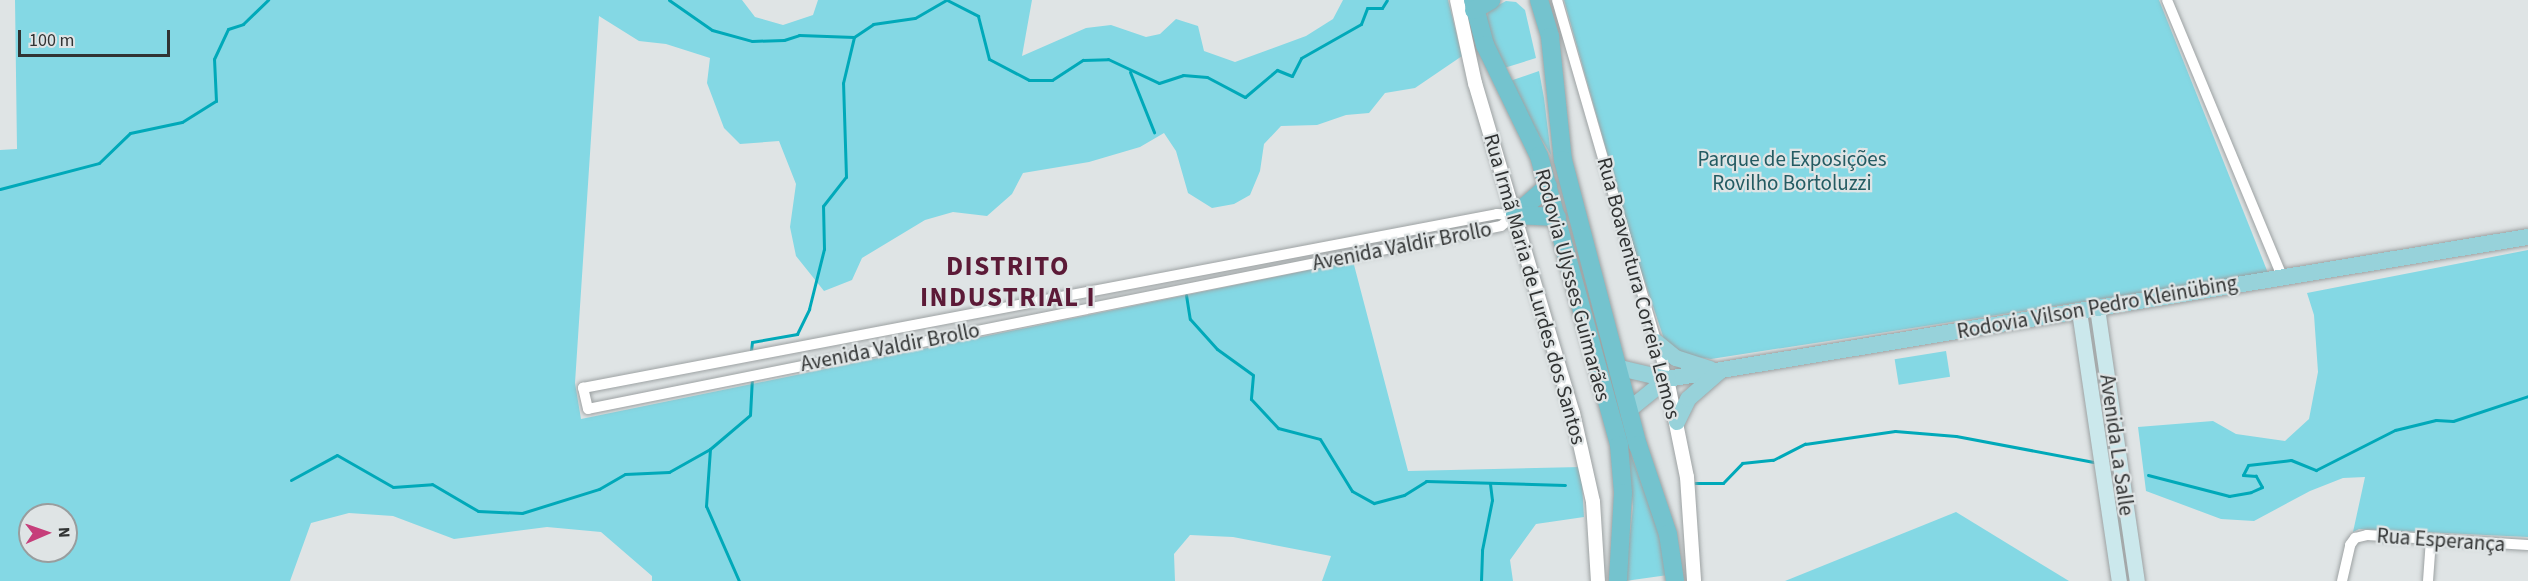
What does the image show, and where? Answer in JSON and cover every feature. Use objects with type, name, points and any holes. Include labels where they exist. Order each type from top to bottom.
[{"type":"highway","points":[[1474,5],[1491,0]]},
{"type":"highway","name":"Rodovia Ulysses Guimarães","points":[[1543,0],[1550,37],[1563,160],[1630,409],[1668,534],[1675,581]]},
{"type":"highway","name":"Rodovia Ulysses Guimarães","points":[[1474,5],[1485,45],[1539,156],[1619,445],[1623,493],[1618,581]]},
{"type":"highway","points":[[1515,215],[1548,186]]},
{"type":"highway","points":[[1515,215],[1557,217]]},
{"type":"main road","name":"Rodovia Vilson Pedro Kleinübing","points":[[1620,368],[1667,380],[2282,276],[2528,237]]},
{"type":"main road","name":"Avenida La Salle","points":[[2097,308],[2137,581]]},
{"type":"main road","name":"Avenida La Salle","points":[[2079,311],[2120,581]]},
{"type":"main road","points":[[1656,342],[1676,358],[1720,371]]},
{"type":"main road","points":[[1677,422],[1688,399],[1720,371]]},
{"type":"main road","name":"Rodovia Vilson Pedro Kleinübing","points":[[1630,409],[1667,380]]},
{"type":"street","name":"Rua Irmã Maria de Lurdes dos Santos","points":[[1457,0],[1475,83],[1515,215],[1586,468],[1598,581]]},
{"type":"street","name":"Rua Boaventura Correia Lemos","points":[[1543,0],[1667,380],[1687,477],[1694,581]]},
{"type":"street","points":[[2167,0],[2282,276]]},
{"type":"street","name":"Avenida Valdir Brollo","points":[[1515,215],[1501,226],[588,409],[583,388],[1474,218],[1515,215]]},
{"type":"street","name":"Rua Esperança","points":[[2342,581],[2350,545],[2355,538],[2367,535],[2528,545]]},
{"type":"street","points":[[2428,581],[2431,539]]},
{"type":"green space","points":[[15,0],[742,0],[755,17],[783,25],[813,15],[818,0],[1032,0],[1022,56],[1086,28],[1111,25],[1146,37],[1160,34],[1176,19],[1198,26],[1204,51],[1235,62],[1306,36],[1333,19],[1343,0],[1448,0],[1462,56],[1415,88],[1385,93],[1369,113],[1346,115],[1317,125],[1281,126],[1264,144],[1260,171],[1250,195],[1234,204],[1212,208],[1188,193],[1176,151],[1164,133],[1140,147],[1089,162],[1023,173],[1012,194],[987,216],[953,212],[925,220],[862,258],[852,280],[824,291],[796,256],[790,227],[796,184],[779,141],[740,144],[724,128],[707,83],[710,58],[666,44],[639,41],[599,16],[575,383],[581,419],[1353,261],[1408,471],[1581,467],[1584,517],[1536,524],[1510,560],[1513,581],[1322,581],[1331,556],[1233,537],[1190,535],[1174,554],[1175,581],[652,581],[652,576],[601,532],[547,527],[454,539],[393,516],[349,513],[311,523],[290,581],[0,581],[0,150],[17,149]]},
{"type":"green space","name":"Parque de Exposições Rovilho Bortoluzzi","points":[[1564,0],[2159,0],[2268,273],[1711,359],[1684,355],[1664,339],[1636,255]]},
{"type":"green space","points":[[1506,1],[1516,2],[1525,10],[1536,58],[1501,69],[1486,20],[1489,10]]},
{"type":"green space","points":[[1539,71],[1544,98],[1551,155],[1507,82]]},
{"type":"green space","points":[[2528,250],[2528,537],[2359,529],[2353,532],[2365,477],[2343,478],[2310,491],[2254,521],[2221,519],[2146,491],[2138,427],[2213,421],[2236,434],[2285,441],[2309,419],[2318,372],[2314,315],[2307,293]]},
{"type":"green space","points":[[1946,351],[1950,377],[1899,385],[1895,359]]},
{"type":"green space","points":[[1627,444],[1656,523],[1668,575],[1625,581],[1633,507]]},
{"type":"green space","points":[[1956,512],[2069,581],[1785,581]]},
{"type":"waterway","points":[[0,189],[99,163],[130,133],[182,122],[216,101],[214,59],[228,29],[243,24],[268,0]]},
{"type":"waterway","points":[[669,0],[712,30],[752,41],[784,40],[799,35],[854,37],[873,24],[915,18],[946,0]]},
{"type":"waterway","points":[[947,0],[978,16],[989,59],[1029,80],[1052,80],[1083,60],[1108,59],[1159,83],[1183,75],[1207,77],[1245,97],[1277,70],[1292,76],[1301,58],[1361,24],[1367,8],[1382,8],[1387,0]]},
{"type":"waterway","points":[[751,351],[752,342],[797,334],[809,309],[824,249],[823,206],[846,177],[843,83],[854,37]]},
{"type":"waterway","points":[[1130,72],[1154,132]]},
{"type":"waterway","points":[[1186,295],[1190,319],[1217,349],[1253,375],[1251,399],[1278,428],[1320,439],[1352,491],[1374,503],[1404,495],[1426,481],[1565,485]]},
{"type":"waterway","points":[[739,581],[706,506],[710,449],[750,415],[752,381]]},
{"type":"waterway","points":[[2148,475],[2229,496],[2251,492],[2262,487],[2256,476],[2243,475],[2248,465],[2291,460],[2316,470],[2395,430],[2436,420],[2453,421],[2528,396]]},
{"type":"waterway","points":[[1695,483],[1723,483],[1742,463],[1773,460],[1805,444],[1895,431],[1956,436],[2094,462]]},
{"type":"waterway","points":[[291,480],[337,455],[393,487],[432,484],[478,511],[522,513],[599,489],[625,474],[669,472],[710,449]]},
{"type":"waterway","points":[[1481,581],[1482,550],[1492,500],[1490,483]]},
{"type":"district","name":"DISTRITO INDUSTRIAL I","points":[[1008,282]]}]
